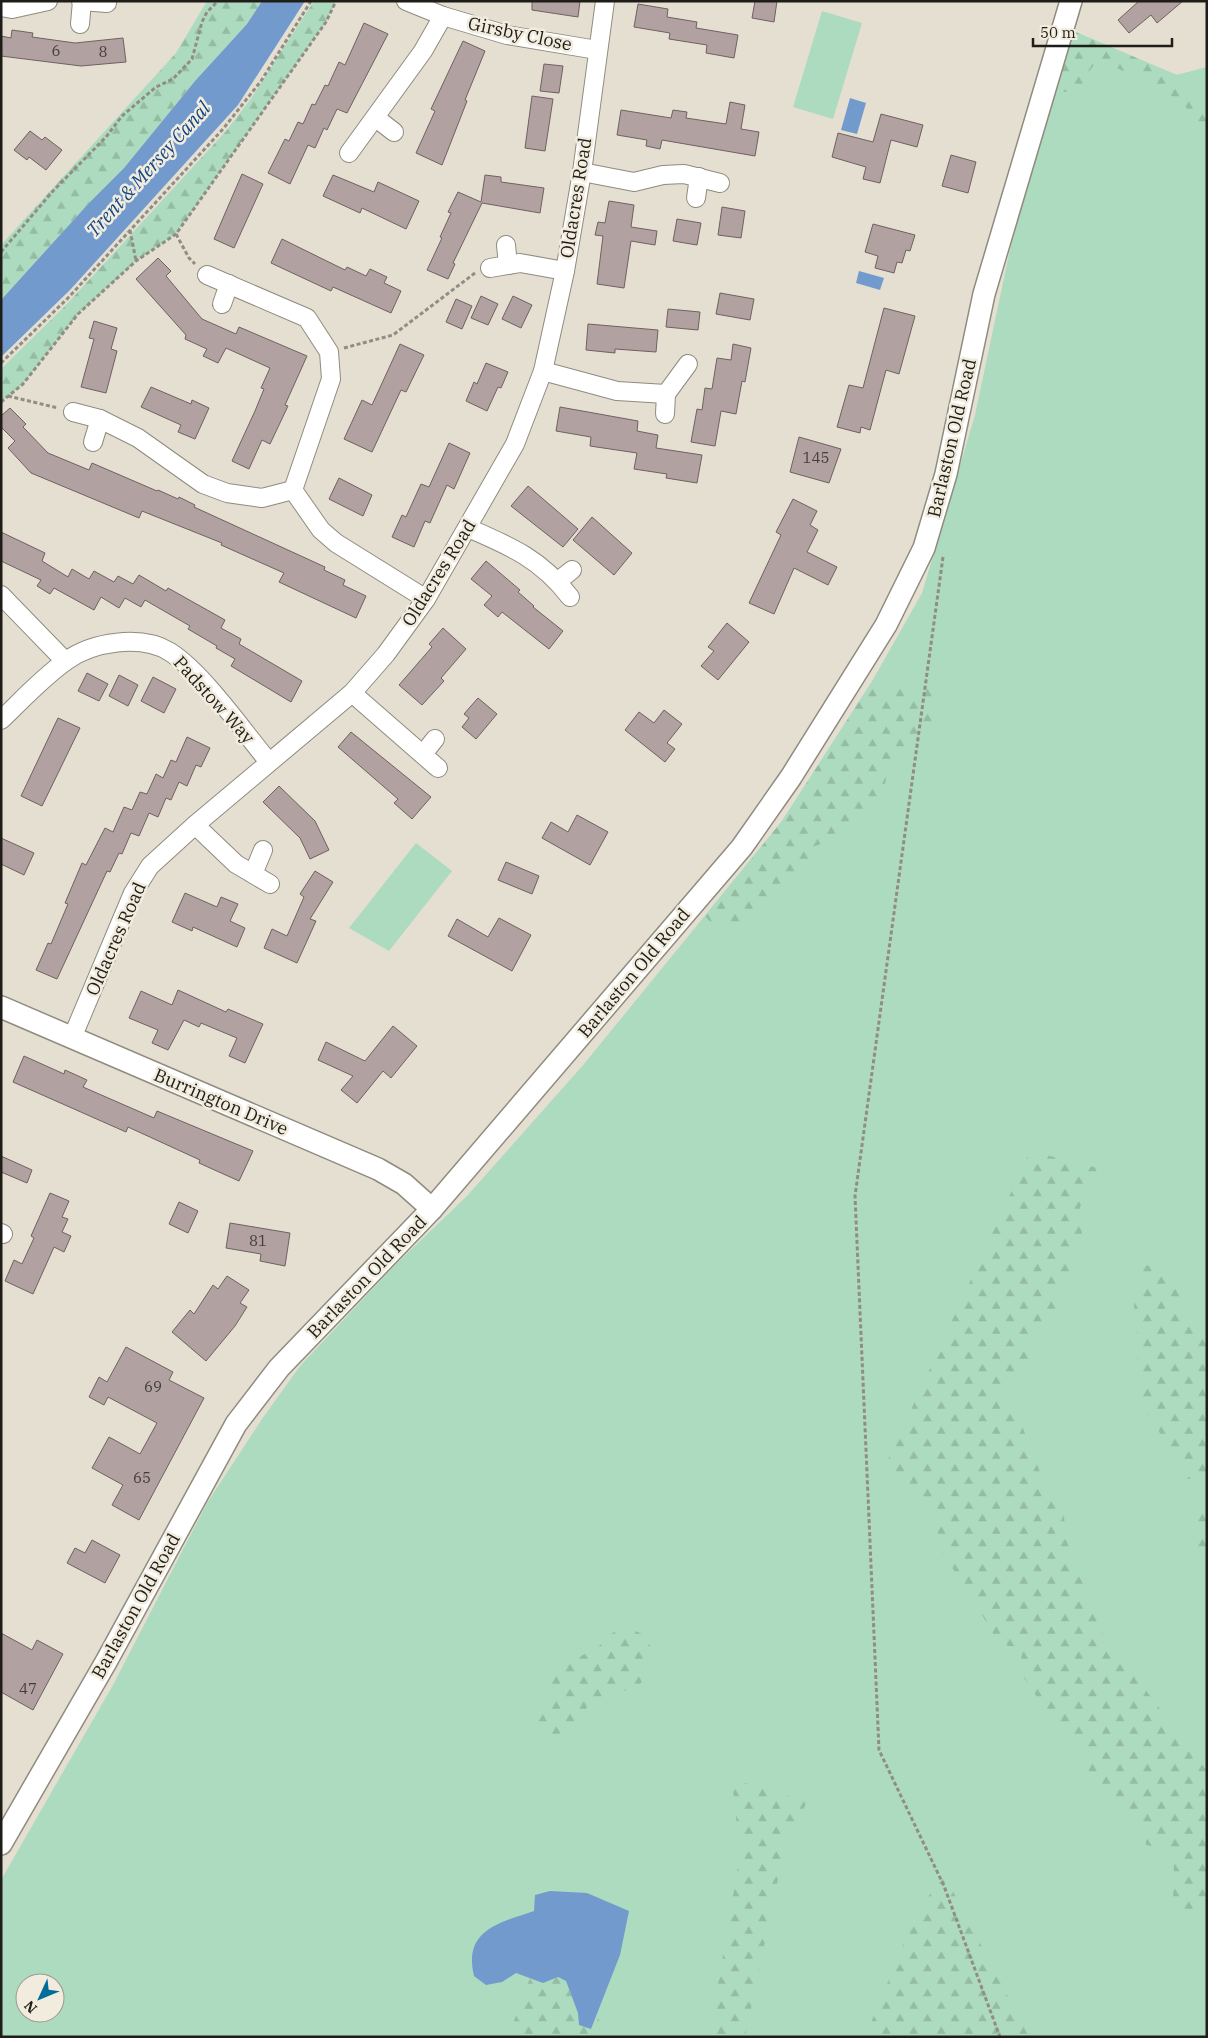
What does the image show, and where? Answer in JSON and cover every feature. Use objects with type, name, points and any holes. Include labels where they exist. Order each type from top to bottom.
[{"type":"street","points":[[1,7],[12,9],[48,1]]},
{"type":"street","points":[[80,24],[82,1],[107,3]]},
{"type":"street","name":"Oldacres Road","points":[[72,1038],[132,893],[150,866],[195,825],[352,693],[386,654],[426,599],[514,444],[543,371],[565,271],[582,172],[605,1]]},
{"type":"street","name":"Barlaston Old Road","points":[[1,1844],[106,1662],[236,1424],[279,1368],[432,1209],[742,847],[791,777],[886,625],[924,548],[944,484],[984,294],[1071,1]]},
{"type":"street","name":"Girsby Close","points":[[410,2],[443,16],[507,35],[597,50]]},
{"type":"street","name":"Girsby Close","points":[[348,153],[376,118],[423,52],[443,16]]},
{"type":"street","points":[[376,118],[394,132]]},
{"type":"street","points":[[582,172],[634,182],[663,175],[684,174],[720,183]]},
{"type":"street","points":[[696,198],[699,177]]},
{"type":"street","points":[[506,245],[508,265]]},
{"type":"street","points":[[490,268],[520,263],[565,271]]},
{"type":"street","points":[[207,275],[307,318],[329,352],[331,379],[294,490]]},
{"type":"street","points":[[222,304],[229,284]]},
{"type":"street","points":[[665,414],[666,394],[688,364]]},
{"type":"street","points":[[543,371],[617,391],[666,394]]},
{"type":"street","points":[[73,412],[100,420],[138,438],[203,484],[227,493],[262,498],[294,490]]},
{"type":"street","points":[[93,442],[100,420]]},
{"type":"street","points":[[294,490],[321,530],[336,543],[426,599]]},
{"type":"street","points":[[468,528],[521,551],[558,581],[570,598]]},
{"type":"street","points":[[558,581],[572,570]]},
{"type":"street","points":[[1,595],[65,661]]},
{"type":"street","name":"Padstow Way","points":[[1,720],[65,661],[84,650],[107,643],[147,644],[170,652],[195,673],[269,762]]},
{"type":"street","points":[[352,693],[438,768]]},
{"type":"street","points":[[422,754],[435,740]]},
{"type":"street","points":[[195,825],[236,864],[270,884]]},
{"type":"street","points":[[253,874],[263,850]]},
{"type":"street","name":"Burrington Drive","points":[[1,1007],[378,1169],[404,1184],[432,1209]]},
{"type":"path","points":[[1,252],[53,191],[106,137],[122,116],[156,87],[174,79],[192,59],[202,22],[207,12],[218,1]]},
{"type":"path","points":[[1,363],[68,298],[244,104],[261,81],[311,1]]},
{"type":"path","points":[[1,402],[23,384],[78,314],[136,260],[176,234],[320,30],[336,1]]},
{"type":"path","points":[[130,230],[136,260]]},
{"type":"path","points":[[176,234],[189,258],[207,275]]},
{"type":"path","points":[[329,352],[393,335],[470,276],[490,268]]},
{"type":"path","points":[[8,396],[73,412]]},
{"type":"path","points":[[944,548],[855,1206],[878,1750],[944,1886],[1000,2037]]},
{"type":"green space","points":[[207,1],[262,1],[247,24],[195,81],[124,168],[89,203],[1,300],[1,245],[176,53]]},
{"type":"green space","points":[[314,1],[336,1],[326,22],[176,234],[136,261],[78,314],[23,384],[1,402],[1,369],[65,306],[226,131],[250,100]]},
{"type":"green space","points":[[822,11],[862,23],[833,119],[793,107]]},
{"type":"green space","points":[[1071,30],[1176,75],[1207,67],[1207,2037],[1,2037],[1,1880],[113,1685],[207,1503],[262,1419],[300,1366],[396,1264],[467,1196],[584,1064],[782,821],[871,683],[922,593],[975,415],[1012,240]]},
{"type":"green space","points":[[1071,30],[1177,75],[1207,121],[1207,147],[1202,130],[1188,109],[1165,92],[1100,58],[1090,70],[1078,92],[1065,92],[1055,89]]},
{"type":"green space","points":[[871,683],[934,689],[935,714],[925,737],[897,758],[887,773],[883,796],[870,814],[851,820],[841,832],[826,842],[810,848],[808,863],[741,925],[715,927],[705,916],[782,821]]},
{"type":"green space","points":[[416,843],[452,871],[389,951],[349,928]]},
{"type":"green space","points":[[1030,1151],[1098,1168],[1080,1207],[1083,1229],[1057,1306],[1031,1346],[1036,1354],[1033,1367],[1024,1375],[1013,1374],[996,1401],[1012,1400],[1047,1490],[1063,1504],[1066,1539],[1101,1631],[1207,1771],[1207,1911],[1173,1908],[1174,1854],[1168,1849],[1146,1845],[1145,1830],[1112,1805],[1087,1768],[1079,1736],[1065,1738],[1024,1678],[1021,1665],[1022,1647],[1008,1646],[996,1639],[973,1599],[937,1545],[938,1526],[887,1462]]},
{"type":"green space","points":[[1143,1265],[1166,1267],[1182,1301],[1182,1322],[1202,1335],[1207,1335],[1207,1475],[1203,1479],[1188,1479],[1172,1459],[1155,1423],[1143,1409],[1136,1365],[1139,1350],[1134,1305]]},
{"type":"green space","points":[[1207,1499],[1207,1550],[1196,1549],[1195,1509]]},
{"type":"green space","points":[[624,1626],[647,1636],[652,1652],[648,1673],[638,1687],[605,1696],[590,1703],[574,1726],[547,1740],[536,1724],[545,1709],[546,1682],[561,1664],[595,1650],[611,1634]]},
{"type":"green space","points":[[732,1779],[807,1802],[786,1841],[745,2037],[709,2037],[740,1855]]},
{"type":"green space","points":[[945,1876],[1029,2037],[865,2037],[918,1909]]},
{"type":"green space","points":[[558,1977],[566,1981],[578,2013],[591,2029],[599,2018],[597,2037],[508,2037],[530,1978],[546,1983]]},
{"type":"water","name":"Trent & Mersey Canal","points":[[262,1],[305,1],[238,105],[70,290],[1,357],[1,300],[89,203],[124,168],[195,81],[247,24]]},
{"type":"water","points":[[850,98],[866,103],[857,134],[841,130]]},
{"type":"water","points":[[859,271],[884,278],[880,290],[856,283]]},
{"type":"water","points":[[550,1891],[587,1893],[629,1911],[620,1955],[591,2029],[579,2025],[578,2013],[566,1981],[558,1977],[543,1983],[516,1973],[502,1982],[486,1985],[474,1976],[472,1960],[474,1948],[479,1938],[497,1925],[534,1911],[535,1895]]},
{"type":"building","points":[[532,1],[580,1],[578,17],[532,10]]},
{"type":"building","points":[[755,1],[777,1],[774,22],[752,18]]},
{"type":"building","points":[[1139,1],[1183,1],[1157,23],[1151,15],[1129,33],[1118,20]]},
{"type":"building","points":[[638,4],[668,9],[667,17],[697,22],[696,28],[738,35],[734,58],[706,53],[707,45],[669,39],[670,33],[634,27]]},
{"type":"building","points":[[364,23],[388,34],[347,113],[337,109],[327,130],[324,128],[315,148],[308,145],[290,184],[268,173],[285,139],[289,141],[298,122],[303,124],[312,104],[315,105],[325,85],[328,86],[339,62],[345,65]]},
{"type":"building","points":[[12,30],[33,33],[32,37],[75,43],[123,38],[126,62],[81,66],[1,56],[1,36],[11,38]]},
{"type":"building","points":[[463,41],[485,51],[442,165],[416,153],[435,111],[431,109]]},
{"type":"building","points":[[544,64],[563,66],[559,93],[540,91]]},
{"type":"building","points":[[532,96],[553,99],[545,151],[525,148]]},
{"type":"building","points":[[730,102],[745,105],[741,129],[759,132],[755,156],[662,140],[660,149],[646,146],[647,140],[617,135],[621,110],[671,118],[673,110],[687,112],[686,118],[726,124]]},
{"type":"building","points":[[881,114],[923,125],[917,147],[891,140],[880,183],[863,179],[866,167],[832,157],[838,133],[873,142]]},
{"type":"building","points":[[30,131],[42,140],[45,137],[62,150],[46,170],[29,157],[27,160],[14,150]]},
{"type":"building","points":[[951,155],[976,162],[968,193],[942,186]]},
{"type":"building","points":[[242,174],[263,184],[234,248],[214,239]]},
{"type":"building","points":[[333,175],[374,192],[378,182],[419,201],[406,229],[362,208],[360,213],[323,196]]},
{"type":"building","points":[[485,175],[501,177],[501,182],[544,188],[540,213],[482,203],[453,263],[455,264],[448,279],[427,270],[442,238],[440,237],[451,213],[448,212],[458,192],[481,202]]},
{"type":"building","points":[[609,201],[634,205],[631,227],[657,231],[655,245],[631,241],[624,288],[597,284],[603,236],[595,235],[598,222],[605,223]]},
{"type":"building","points":[[722,207],[745,211],[741,238],[718,235]]},
{"type":"building","points":[[677,219],[701,223],[697,245],[673,241]]},
{"type":"building","points":[[873,224],[915,235],[910,251],[906,250],[902,263],[897,262],[894,273],[875,268],[878,256],[865,252]]},
{"type":"building","points":[[282,239],[345,270],[347,267],[366,276],[370,269],[387,277],[384,283],[401,291],[391,313],[333,287],[331,291],[271,263]]},
{"type":"building","points":[[158,258],[171,271],[166,276],[202,319],[236,334],[239,327],[307,356],[285,405],[288,406],[270,444],[262,440],[249,469],[232,461],[264,389],[261,388],[270,368],[226,348],[218,363],[203,356],[207,349],[185,339],[186,335],[136,279]]},
{"type":"building","points":[[720,293],[754,299],[750,320],[716,314]]},
{"type":"building","points":[[481,296],[498,304],[488,325],[471,318]]},
{"type":"building","points":[[513,296],[532,305],[521,328],[502,319]]},
{"type":"building","points":[[456,299],[472,306],[462,329],[446,322]]},
{"type":"building","points":[[884,308],[915,316],[899,374],[886,370],[870,430],[861,427],[860,433],[837,427],[849,385],[863,388]]},
{"type":"building","points":[[668,309],[700,312],[698,330],[666,327]]},
{"type":"building","points":[[94,321],[117,328],[111,349],[117,351],[106,393],[81,387],[94,339],[89,338]]},
{"type":"building","points":[[588,324],[658,330],[656,352],[615,349],[615,353],[586,350]]},
{"type":"building","points":[[400,344],[424,355],[406,392],[401,390],[372,452],[344,439],[362,400],[372,405]]},
{"type":"building","points":[[733,344],[751,348],[745,382],[742,381],[736,414],[721,411],[715,446],[691,442],[697,409],[702,410],[705,388],[712,389],[717,358],[731,360]]},
{"type":"building","points":[[486,363],[508,372],[501,388],[498,387],[487,411],[466,401],[474,382],[477,384]]},
{"type":"building","points":[[151,387],[191,404],[192,400],[209,408],[195,439],[178,432],[181,425],[141,407]]},
{"type":"building","points":[[560,407],[638,421],[637,431],[658,435],[656,448],[702,455],[697,483],[666,478],[667,474],[634,469],[637,453],[590,446],[591,437],[556,431]]},
{"type":"building","points":[[10,408],[26,424],[23,427],[48,453],[89,470],[92,463],[157,491],[178,499],[179,497],[195,505],[194,507],[325,567],[324,570],[345,580],[343,585],[366,596],[356,618],[279,582],[284,573],[221,545],[222,543],[142,511],[139,518],[31,473],[8,448],[15,441],[1,427],[1,416]]},
{"type":"building","points":[[799,437],[841,449],[829,483],[790,472]]},
{"type":"building","points":[[449,443],[470,453],[454,489],[447,485],[430,523],[425,521],[414,547],[392,537],[402,515],[406,517],[421,484],[429,487]]},
{"type":"building","points":[[339,478],[372,495],[363,516],[329,499]]},
{"type":"building","points":[[528,486],[578,529],[563,547],[511,506]]},
{"type":"building","points":[[793,499],[817,511],[810,525],[818,530],[807,552],[837,567],[828,585],[794,568],[774,614],[749,603],[781,535],[776,532]]},
{"type":"building","points":[[592,517],[632,553],[614,575],[573,540]]},
{"type":"building","points":[[1,532],[45,553],[42,561],[68,577],[72,569],[89,579],[94,571],[114,582],[118,576],[133,584],[139,575],[166,591],[168,588],[225,620],[221,628],[241,639],[239,644],[302,681],[291,702],[231,666],[235,659],[188,629],[190,626],[145,600],[141,607],[125,598],[119,608],[101,597],[94,610],[54,588],[50,594],[37,586],[41,580],[1,561]]},
{"type":"building","points":[[486,561],[520,590],[518,592],[533,607],[563,631],[549,649],[502,612],[498,617],[484,605],[492,596],[471,579]]},
{"type":"building","points":[[727,623],[749,642],[718,680],[701,666],[714,651],[708,647]]},
{"type":"building","points":[[443,628],[466,649],[441,678],[444,681],[422,705],[399,685],[432,647],[429,644]]},
{"type":"building","points":[[87,673],[108,684],[99,701],[78,691]]},
{"type":"building","points":[[119,675],[138,685],[128,706],[109,696]]},
{"type":"building","points":[[153,677],[176,689],[164,713],[141,701]]},
{"type":"building","points":[[478,698],[497,714],[476,739],[462,727],[469,718],[464,714]]},
{"type":"building","points":[[664,710],[682,724],[667,743],[675,749],[665,762],[625,730],[639,712],[654,723]]},
{"type":"building","points":[[58,718],[80,728],[42,806],[21,796]]},
{"type":"building","points":[[351,732],[431,797],[412,819],[394,803],[398,799],[338,747]]},
{"type":"building","points":[[187,737],[210,748],[201,767],[196,765],[187,786],[179,782],[171,800],[166,798],[158,817],[149,813],[139,836],[131,833],[122,854],[119,853],[110,872],[107,871],[57,979],[36,970],[48,943],[51,944],[68,904],[65,903],[82,863],[86,865],[105,828],[113,832],[124,807],[132,810],[140,792],[147,794],[156,774],[163,778],[171,760],[176,762]]},
{"type":"building","points":[[279,786],[315,821],[329,850],[310,859],[300,838],[263,802]]},
{"type":"building","points":[[577,815],[608,832],[590,865],[542,838],[551,822],[568,832]]},
{"type":"building","points":[[1,838],[34,853],[24,875],[1,864]]},
{"type":"building","points":[[506,862],[539,876],[532,894],[498,880]]},
{"type":"building","points":[[315,871],[333,882],[310,919],[316,921],[297,963],[264,948],[272,929],[287,936],[304,897],[300,894]]},
{"type":"building","points":[[185,893],[217,907],[221,897],[238,904],[230,921],[245,928],[237,947],[193,927],[192,931],[172,922]]},
{"type":"building","points":[[499,918],[531,935],[512,971],[448,936],[457,919],[488,937]]},
{"type":"building","points":[[178,990],[226,1012],[228,1009],[263,1024],[245,1063],[229,1056],[237,1038],[201,1023],[199,1027],[184,1020],[168,1050],[152,1043],[158,1030],[129,1018],[141,991],[172,1005]]},
{"type":"building","points":[[393,1026],[417,1046],[391,1078],[383,1071],[357,1103],[341,1090],[353,1076],[318,1060],[326,1042],[365,1061]]},
{"type":"building","points":[[24,1056],[64,1074],[65,1070],[87,1080],[83,1087],[154,1118],[157,1111],[253,1151],[239,1181],[199,1163],[200,1160],[128,1127],[126,1132],[13,1082]]},
{"type":"building","points":[[1,1156],[32,1170],[27,1183],[1,1172]]},
{"type":"building","points":[[50,1193],[69,1201],[62,1217],[68,1219],[62,1232],[71,1236],[64,1252],[54,1247],[33,1294],[5,1281],[14,1260],[22,1264],[34,1238],[31,1236]]},
{"type":"building","points":[[179,1202],[198,1211],[188,1233],[169,1224]]},
{"type":"building","points":[[230,1223],[290,1233],[285,1266],[260,1261],[261,1254],[226,1248]]},
{"type":"building","points":[[227,1276],[249,1290],[240,1303],[247,1307],[235,1326],[206,1361],[172,1332],[190,1310],[194,1314],[213,1285],[218,1289]]},
{"type":"building","points":[[126,1347],[173,1372],[169,1380],[204,1398],[139,1520],[112,1505],[123,1485],[92,1468],[109,1437],[140,1454],[157,1423],[108,1397],[104,1405],[89,1397],[99,1377],[107,1382]]},
{"type":"building","points":[[92,1540],[120,1555],[105,1583],[67,1563],[75,1548],[85,1553]]},
{"type":"building","points":[[1,1633],[32,1650],[37,1640],[63,1654],[33,1710],[1,1692]]}]
